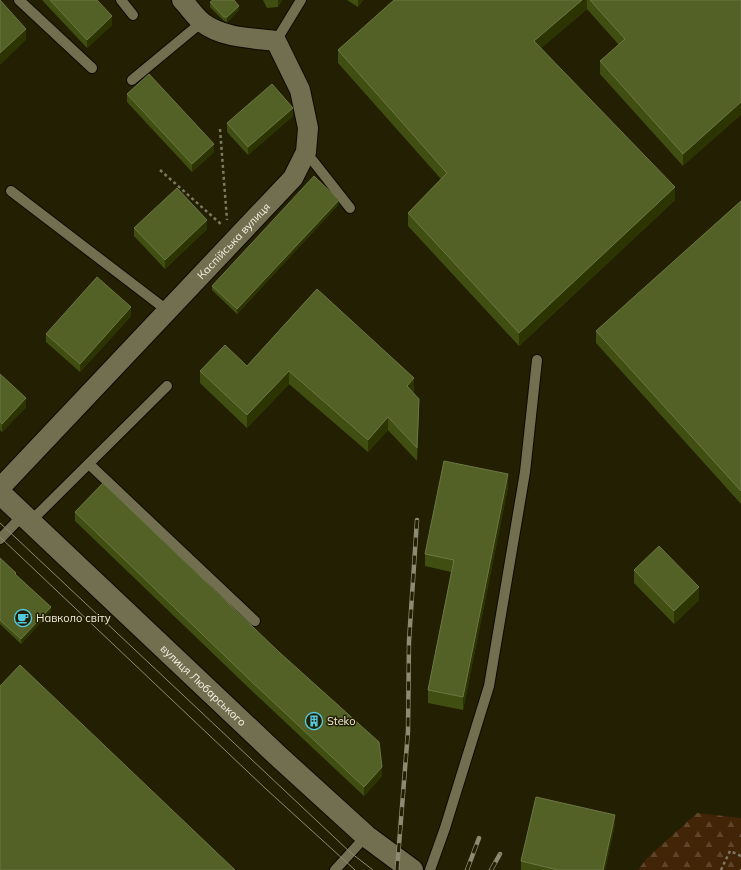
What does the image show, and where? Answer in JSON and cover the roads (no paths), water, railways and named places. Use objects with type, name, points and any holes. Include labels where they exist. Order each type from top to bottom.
[{"type":"main road","name":"вулиця Любарського","points":[[0,493],[277,755],[366,836],[412,870]]},
{"type":"street","points":[[182,0],[202,22],[211,28],[233,36],[276,41]]},
{"type":"street","name":"Каспійська вулиця","points":[[0,488],[168,311],[233,234],[293,178],[306,152],[308,128],[300,90],[276,41]]},
{"type":"lane","points":[[19,0],[92,68]]},
{"type":"lane","points":[[121,0],[133,15]]},
{"type":"lane","points":[[276,41],[301,0]]},
{"type":"lane","points":[[132,80],[202,22]]},
{"type":"lane","points":[[306,152],[350,208]]},
{"type":"lane","points":[[11,191],[168,311]]},
{"type":"lane","points":[[430,870],[445,828],[489,686],[525,472],[537,360]]},
{"type":"lane","points":[[0,539],[27,519],[89,464],[167,386]]},
{"type":"lane","points":[[89,464],[255,621]]},
{"type":"lane","points":[[335,870],[366,836]]},
{"type":"tram line","points":[[0,523],[351,853],[373,870]]},
{"type":"tram line","points":[[0,537],[266,789],[355,870]]},
{"type":"railway","points":[[397,870],[408,731],[409,641],[417,520]]},
{"type":"railway","points":[[467,870],[479,838]]},
{"type":"railway","points":[[491,870],[500,854]]},
{"type":"place","name":"Навколо світу","points":[[23,618]]},
{"type":"place","name":"Steko","points":[[314,721]]}]
